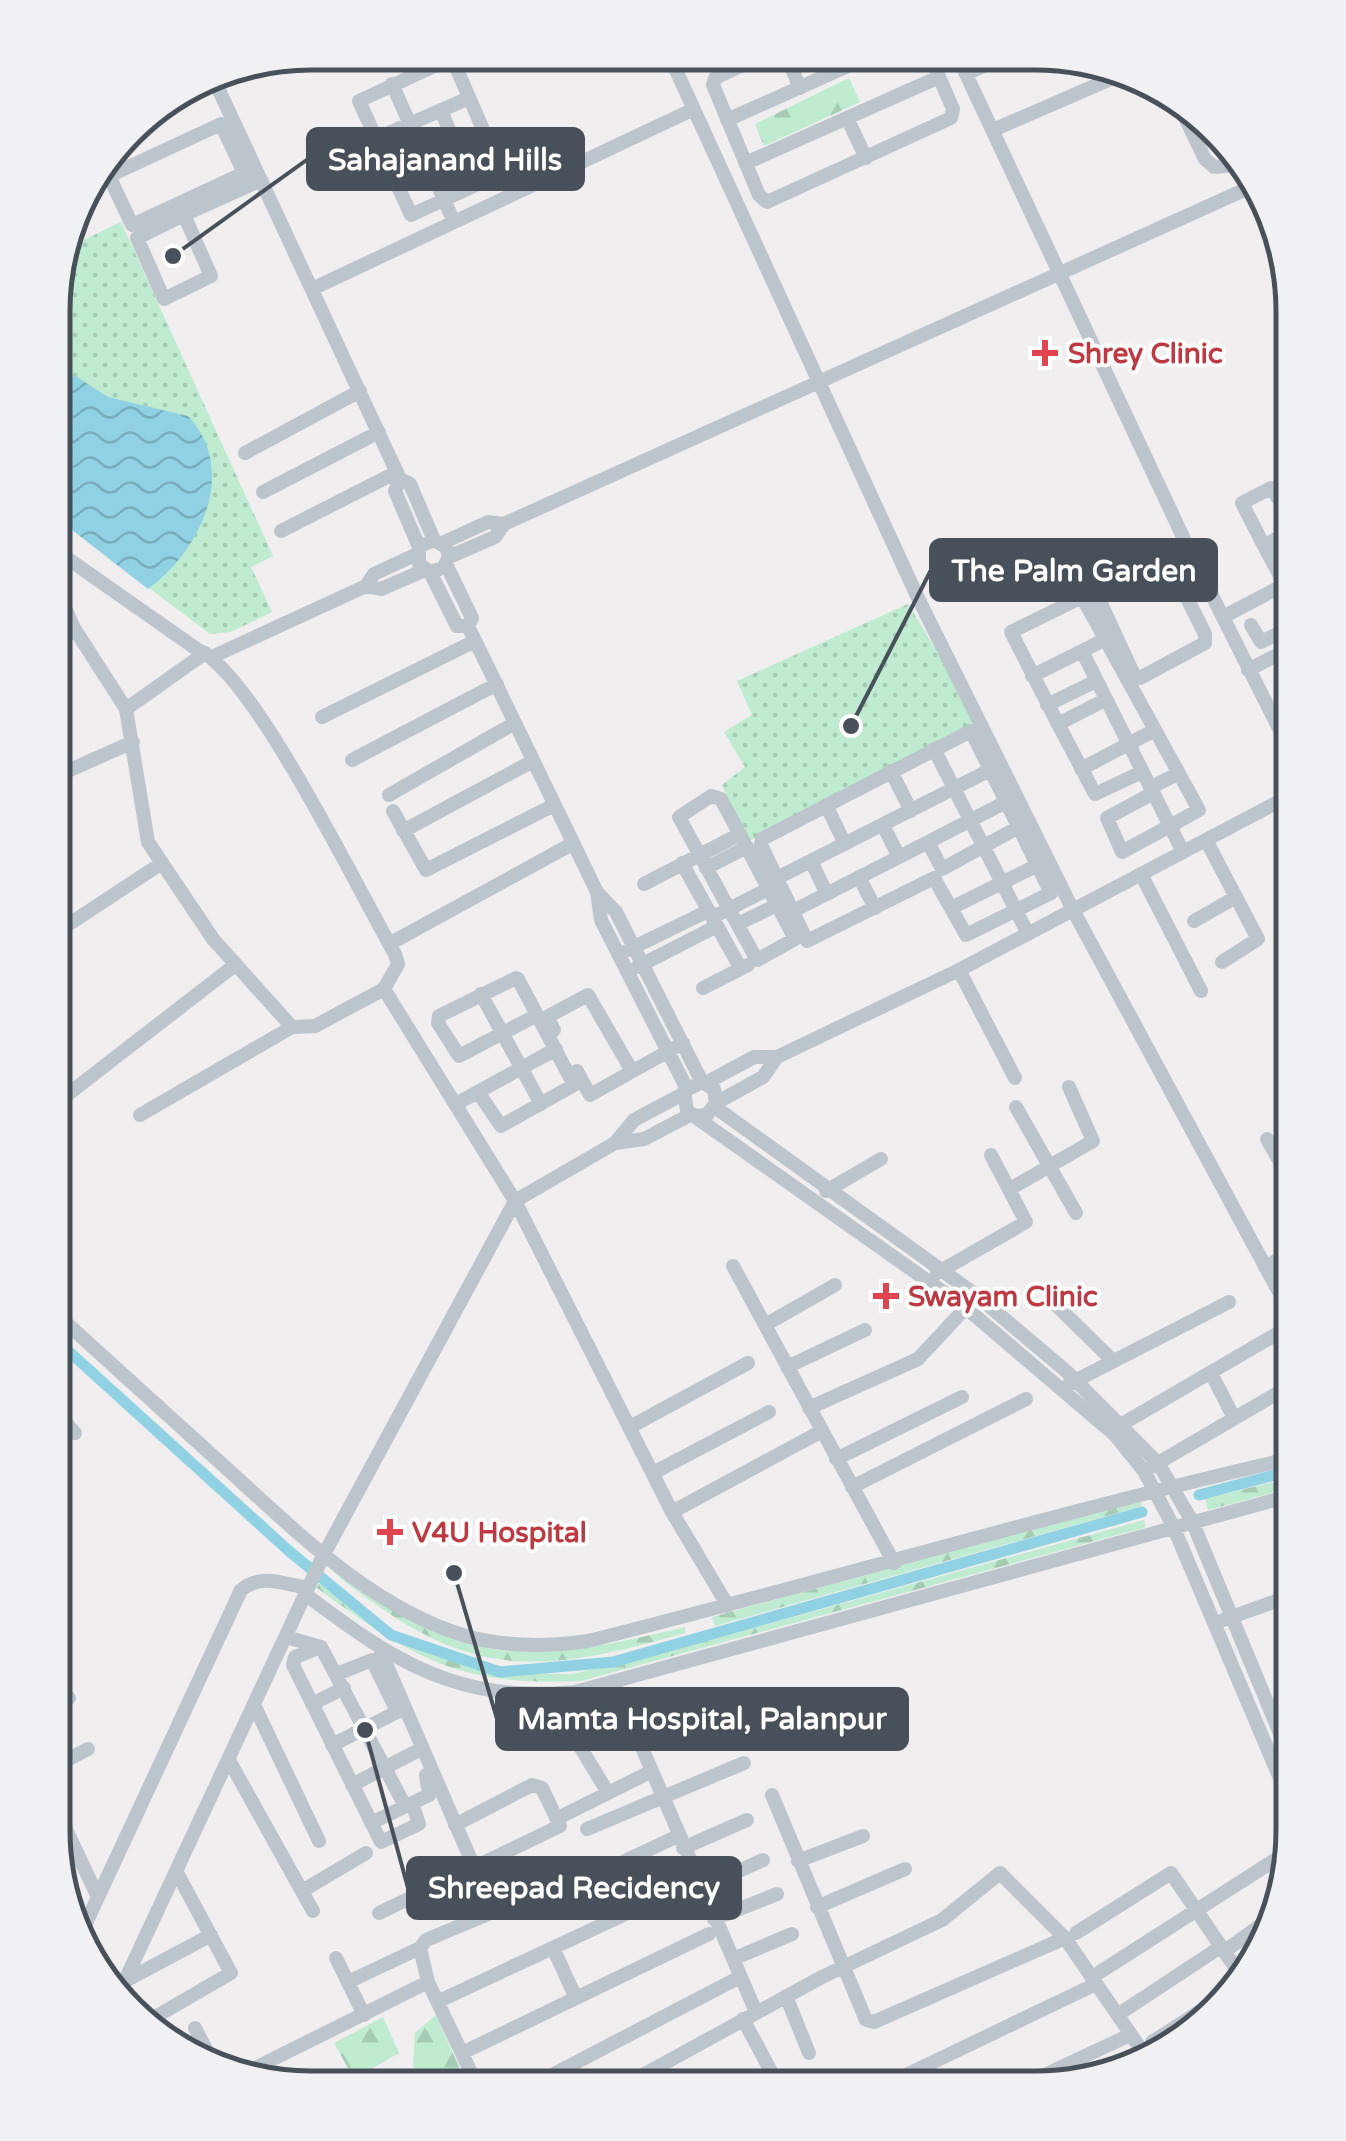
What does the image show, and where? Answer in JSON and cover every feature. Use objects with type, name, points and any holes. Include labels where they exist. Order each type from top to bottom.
[{"type":"street","points":[[425,70],[359,100],[394,185],[411,214],[500,176],[490,144],[454,70]]},
{"type":"street","points":[[676,70],[997,767],[1275,1285]]},
{"type":"street","points":[[732,70],[715,78],[714,90],[759,196],[772,202],[953,116],[937,70]]},
{"type":"street","points":[[792,70],[800,88]]},
{"type":"street","points":[[728,120],[839,70]]},
{"type":"street","points":[[967,70],[1058,273],[1276,723]]},
{"type":"street","points":[[746,163],[939,76]]},
{"type":"street","points":[[992,130],[1106,81]]},
{"type":"street","points":[[392,84],[454,222]]},
{"type":"street","points":[[217,90],[253,174],[379,432],[398,476],[396,491],[418,551],[458,626],[468,626]]},
{"type":"street","points":[[374,139],[469,98]]},
{"type":"street","points":[[441,110],[460,156]]},
{"type":"street","points":[[312,289],[694,110]]},
{"type":"street","points":[[847,118],[866,158]]},
{"type":"street","points":[[113,174],[222,124],[253,174]]},
{"type":"street","points":[[1189,127],[1205,159],[1229,169]]},
{"type":"street","points":[[394,185],[490,144]]},
{"type":"street","points":[[714,155],[737,144]]},
{"type":"street","points":[[110,178],[132,225],[253,174]]},
{"type":"street","points":[[184,215],[211,276],[164,299],[136,238],[253,174]]},
{"type":"street","points":[[366,586],[382,590],[428,571],[443,551],[488,522],[504,524],[1244,191]]},
{"type":"street","points":[[245,453],[360,391]]},
{"type":"street","points":[[264,492],[379,432]]},
{"type":"street","points":[[281,531],[398,476]]},
{"type":"street","points":[[398,476],[410,484],[443,551],[472,618],[468,626]]},
{"type":"street","points":[[1276,496],[1271,488],[1242,503],[1276,563]]},
{"type":"street","points":[[1264,546],[1276,537]]},
{"type":"street","points":[[126,709],[210,655],[366,586],[374,574],[418,551],[443,551]]},
{"type":"street","points":[[1170,565],[1205,634],[1205,643],[1140,678],[1098,597],[1160,565],[1170,565],[1191,554]]},
{"type":"street","points":[[70,560],[210,655],[267,729],[398,964],[384,989],[315,1026],[292,1026],[140,1115]]},
{"type":"street","points":[[1223,616],[1276,589]]},
{"type":"street","points":[[1142,772],[1098,794],[1032,676],[1011,634],[1013,629],[1082,597],[1156,730],[1179,773],[1199,812],[1121,850],[1107,818],[1179,773]]},
{"type":"street","points":[[70,619],[126,709],[144,831],[234,965],[292,1026]]},
{"type":"street","points":[[1251,625],[1262,642],[1276,635]]},
{"type":"street","points":[[468,626],[572,844],[597,892],[616,912],[643,964],[676,1046],[684,1106],[976,1295],[1061,1388],[1115,1435],[1156,1490],[1275,1727]]},
{"type":"street","points":[[70,632],[74,628]]},
{"type":"street","points":[[1032,676],[1106,639]]},
{"type":"street","points":[[322,717],[476,642]]},
{"type":"street","points":[[1082,651],[1183,852]]},
{"type":"street","points":[[1248,670],[1276,656]]},
{"type":"street","points":[[1047,704],[1101,691],[1128,679]]},
{"type":"street","points":[[352,760],[497,684]]},
{"type":"street","points":[[1058,724],[1101,691]]},
{"type":"street","points":[[515,723],[391,803],[404,831],[426,870],[554,805]]},
{"type":"street","points":[[1081,769],[1156,730]]},
{"type":"street","points":[[703,988],[795,940],[777,905],[762,839],[971,732],[997,767],[1051,892],[966,935],[951,908],[928,842]]},
{"type":"street","points":[[70,770],[133,742]]},
{"type":"street","points":[[934,749],[1028,934]]},
{"type":"street","points":[[404,831],[533,762]]},
{"type":"street","points":[[627,972],[681,944],[713,918],[812,861],[997,767]]},
{"type":"street","points":[[891,772],[910,811]]},
{"type":"street","points":[[757,960],[680,817],[712,796],[721,799],[809,942],[1021,826]]},
{"type":"street","points":[[793,912],[1008,800]]},
{"type":"street","points":[[124,1982],[314,1576],[514,1200],[614,1143],[634,1120],[684,1091],[754,1057],[777,1057],[960,970],[1276,803]]},
{"type":"street","points":[[826,806],[844,844]]},
{"type":"street","points":[[883,825],[898,857]]},
{"type":"street","points":[[644,884],[682,863],[702,861],[743,840]]},
{"type":"street","points":[[1206,840],[1258,939],[1222,962]]},
{"type":"street","points":[[389,944],[572,844]]},
{"type":"street","points":[[812,861],[827,894]]},
{"type":"street","points":[[70,923],[162,863]]},
{"type":"street","points":[[682,863],[741,969]]},
{"type":"street","points":[[951,908],[1040,864]]},
{"type":"street","points":[[1141,874],[1201,992]]},
{"type":"street","points":[[859,877],[875,908]]},
{"type":"street","points":[[597,892],[601,920],[627,972],[676,1046],[716,1094],[715,1105]]},
{"type":"street","points":[[1194,921],[1236,896]]},
{"type":"street","points":[[738,924],[777,905]]},
{"type":"street","points":[[619,954],[672,928],[713,918]]},
{"type":"street","points":[[672,928],[681,944]]},
{"type":"street","points":[[70,1093],[234,965]]},
{"type":"street","points":[[960,970],[1015,1078]]},
{"type":"street","points":[[478,1092],[499,1126],[574,1086],[556,1049],[537,1015],[516,978],[438,1018],[454,1053],[462,1055],[537,1015]]},
{"type":"street","points":[[384,989],[514,1200],[672,1512],[728,1606]]},
{"type":"street","points":[[482,994],[542,1104]]},
{"type":"street","points":[[632,1070],[588,995],[547,1017],[590,1095],[676,1046]]},
{"type":"street","points":[[456,1104],[556,1049]]},
{"type":"street","points":[[614,1143],[644,1140],[715,1105],[763,1077],[777,1057]]},
{"type":"street","points":[[1010,1188],[1094,1142],[1069,1087]]},
{"type":"street","points":[[715,1105],[806,1187],[826,1190],[927,1279],[1076,1380],[1122,1424],[1174,1485],[1192,1521],[1224,1619]]},
{"type":"street","points":[[1016,1107],[1076,1212]]},
{"type":"street","points":[[1267,1139],[1275,1149]]},
{"type":"street","points":[[927,1279],[1026,1222],[991,1155]]},
{"type":"street","points":[[826,1190],[881,1159]]},
{"type":"street","points":[[1266,1267],[1275,1262]]},
{"type":"street","points":[[733,1266],[894,1563]]},
{"type":"street","points":[[764,1325],[835,1285]]},
{"type":"street","points":[[809,1408],[918,1359],[976,1295]]},
{"type":"street","points":[[1061,1388],[1229,1302]]},
{"type":"street","points":[[1054,1303],[1113,1361]]},
{"type":"street","points":[[70,1329],[314,1576],[381,1651],[494,1912]]},
{"type":"street","points":[[787,1367],[865,1330]]},
{"type":"street","points":[[1122,1424],[1275,1335]]},
{"type":"street","points":[[630,1428],[748,1363]]},
{"type":"street","points":[[1210,1372],[1234,1418]]},
{"type":"street","points":[[1144,1471],[1275,1394]]},
{"type":"street","points":[[836,1459],[962,1397]]},
{"type":"street","points":[[852,1487],[1026,1399]]},
{"type":"street","points":[[652,1473],[769,1412]]},
{"type":"street","points":[[70,1429],[74,1433]]},
{"type":"street","points":[[672,1512],[822,1432]]},
{"type":"street","points":[[87,1919],[241,1590],[252,1581],[314,1576],[447,1629],[491,1642],[559,1645],[728,1606],[1174,1485],[1275,1462]]},
{"type":"street","points":[[381,1651],[428,1674],[481,1688],[556,1694],[614,1683],[1026,1572],[1173,1526],[1275,1500]]},
{"type":"street","points":[[1224,1619],[1275,1603]]},
{"type":"street","points":[[286,1637],[321,1647],[385,1768],[419,1820],[416,1826],[381,1842],[293,1662],[321,1647]]},
{"type":"street","points":[[312,1704],[372,1660],[431,1788],[429,1795],[371,1823]]},
{"type":"street","points":[[1248,1674],[1275,1765]]},
{"type":"street","points":[[614,1683],[696,1886],[740,1977],[749,2016],[772,2071]]},
{"type":"street","points":[[556,1694],[573,1735],[608,1793]]},
{"type":"street","points":[[255,1707],[319,1840]]},
{"type":"street","points":[[332,1745],[397,1712]]},
{"type":"street","points":[[70,1758],[88,1749]]},
{"type":"street","points":[[352,1785],[415,1752]]},
{"type":"street","points":[[230,1762],[313,1911]]},
{"type":"street","points":[[587,1829],[744,1763]]},
{"type":"street","points":[[558,1818],[650,1772]]},
{"type":"street","points":[[378,1912],[474,1865],[559,1830],[558,1818],[542,1788],[532,1785],[455,1825]]},
{"type":"street","points":[[772,1795],[861,2015],[874,2022],[1070,1935],[1167,1874],[1174,1875],[1234,1966]]},
{"type":"street","points":[[614,1866],[746,1820]]},
{"type":"street","points":[[798,1861],[863,1836]]},
{"type":"street","points":[[71,1839],[97,1895]]},
{"type":"street","points":[[302,1891],[366,1853]]},
{"type":"street","points":[[439,2002],[553,1948],[764,1860]]},
{"type":"street","points":[[915,2071],[1098,1978],[1273,1861]]},
{"type":"street","points":[[817,1907],[905,1869]]},
{"type":"street","points":[[158,2015],[231,1976],[176,1871]]},
{"type":"street","points":[[348,1982],[420,1948],[426,1940],[590,1871]]},
{"type":"street","points":[[650,2071],[786,1996],[942,1920],[1000,1873],[1070,1935],[1139,2047]]},
{"type":"street","points":[[714,1919],[777,1894]]},
{"type":"street","points":[[1125,2010],[1254,1929]]},
{"type":"street","points":[[462,2053],[708,1934]]},
{"type":"street","points":[[732,1960],[792,1934]]},
{"type":"street","points":[[127,1984],[212,1935]]},
{"type":"street","points":[[420,1948],[428,1982],[470,2071]]},
{"type":"street","points":[[553,1948],[576,1998]]},
{"type":"street","points":[[336,1958],[364,2015]]},
{"type":"street","points":[[560,2071],[740,1977]]},
{"type":"street","points":[[260,2065],[428,1982]]},
{"type":"street","points":[[786,1996],[810,2053]]},
{"type":"street","points":[[195,2028],[204,2045]]},
{"type":"street","points":[[1056,2070],[1130,2035]]},
{"type":"green space","points":[[849,78],[860,102],[764,146],[755,124]]},
{"type":"green space","points":[[121,222],[273,556],[251,567],[272,612],[231,632],[210,634],[70,528],[70,311],[81,241]]},
{"type":"green space","points":[[908,604],[979,721],[749,841],[722,785],[745,767],[724,732],[752,715],[737,681]]},
{"type":"green space","points":[[1275,1481],[1275,1492],[1208,1510],[1205,1499]]},
{"type":"green space","points":[[1140,1500],[1142,1506],[715,1626],[712,1617]]},
{"type":"green space","points":[[1144,1520],[1146,1527],[581,1681],[539,1682],[469,1673],[392,1639],[493,1674],[572,1674],[667,1652]]},
{"type":"green space","points":[[342,1572],[386,1605],[427,1628],[466,1643],[505,1650],[545,1652],[587,1647],[685,1627],[685,1633],[584,1657],[542,1662],[503,1660],[464,1651],[426,1635],[339,1577]]},
{"type":"green space","points":[[319,1583],[392,1639],[317,1588]]},
{"type":"green space","points":[[436,2015],[461,2071],[415,2071],[415,2033]]},
{"type":"green space","points":[[383,2017],[399,2053],[368,2071],[350,2071],[334,2043]]},
{"type":"water","points":[[70,373],[108,397],[188,416],[203,438],[211,461],[207,509],[183,554],[148,589],[70,528]]},
{"type":"waterway","points":[[70,1352],[289,1551],[391,1635],[500,1672],[613,1662],[1142,1512]]},
{"type":"waterway","points":[[1199,1495],[1275,1475]]},
{"type":"place","name":"Sahajanand Hills","points":[[173,256]]},
{"type":"place","name":"Shrey Clinic","points":[[1045,353]]},
{"type":"place","name":"The Palm Garden","points":[[851,726]]},
{"type":"place","name":"Swayam Clinic","points":[[886,1296]]},
{"type":"place","name":"V4U Hospital","points":[[390,1532]]},
{"type":"place","name":"Mamta Hospital, Palanpur","points":[[454,1573]]},
{"type":"place","name":"Shreepad Recidency","points":[[365,1730]]}]
